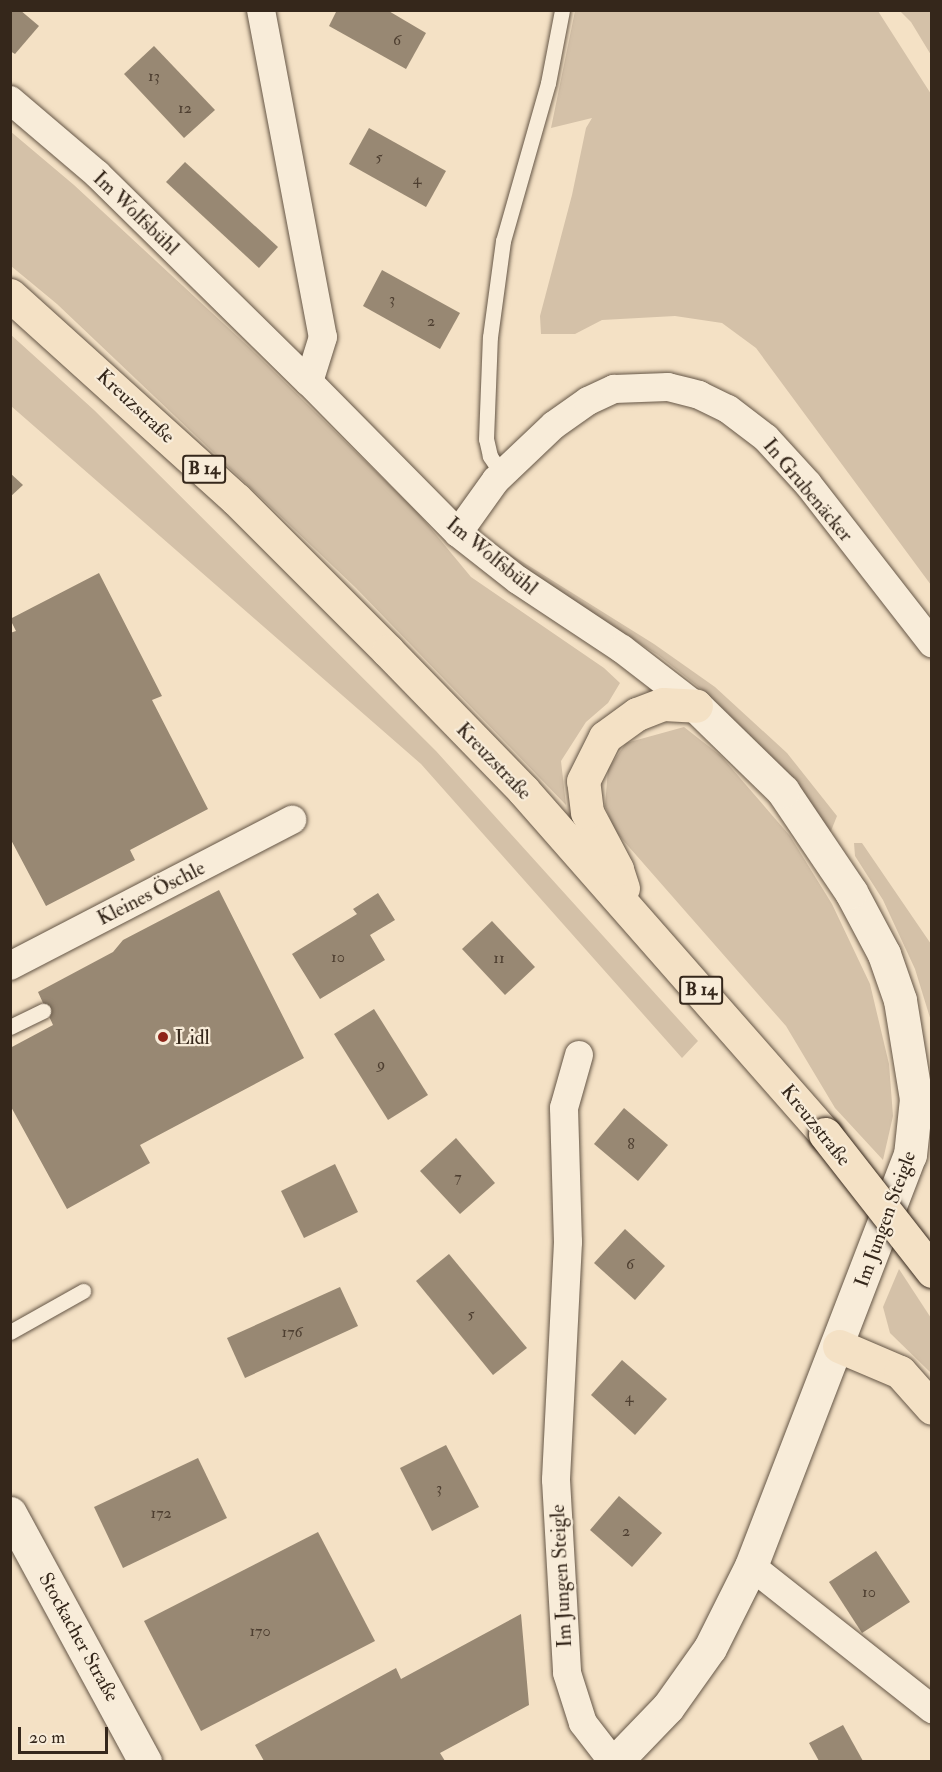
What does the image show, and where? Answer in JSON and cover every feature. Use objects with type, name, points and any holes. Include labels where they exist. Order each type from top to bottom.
[{"type":"main road","name":"Kreuzstraße","points":[[10,295],[236,499],[523,790],[825,1134],[932,1271]]},
{"type":"main road","points":[[628,907],[617,869],[587,812],[583,781],[605,737],[637,714],[663,704],[696,706]]},
{"type":"main road","points":[[839,1346],[900,1372],[932,1408]]},
{"type":"street","points":[[261,10],[323,338],[309,382]]},
{"type":"street","name":"Im Wolfsbühl","points":[[10,100],[97,174],[309,382],[458,533],[518,580],[622,648],[696,706]]},
{"type":"street","name":"In Grubenäcker","points":[[458,533],[502,474],[554,424],[588,400],[614,389],[668,387],[699,395],[728,409],[766,438],[808,484],[932,643]]},
{"type":"street","name":"Im Jungen Steigle","points":[[579,1055],[564,1108],[568,1242],[556,1480],[567,1673],[583,1723],[614,1761],[668,1707],[710,1648],[751,1566],[839,1346],[910,1155],[916,1099],[900,999],[884,954],[851,892],[783,791],[696,706]]},
{"type":"street","name":"Kleines Öschle","points":[[10,966],[292,820]]},
{"type":"street","name":"Stockacher Straße","points":[[10,1513],[145,1761]]},
{"type":"street","points":[[751,1566],[932,1708]]},
{"type":"lane","points":[[502,474],[490,456],[486,439],[490,337],[503,241],[548,83],[562,10]]},
{"type":"lane","points":[[10,1027],[43,1011]]},
{"type":"lane","points":[[10,1332],[83,1291]]},
{"type":"shaded area","points":[[575,11],[878,11],[931,94],[931,585],[756,348],[722,323],[675,316],[602,320],[575,334],[541,334],[540,316],[572,195],[586,128],[592,118],[551,128]]},
{"type":"shaded area","points":[[900,11],[931,11],[931,55],[911,22]]},
{"type":"shaded area","points":[[10,131],[74,185],[251,349],[418,513],[471,577],[604,668],[620,683],[608,703],[586,722],[561,761],[566,805],[356,588],[57,304],[11,266]]},
{"type":"shaded area","points":[[10,334],[94,410],[436,751],[698,1041],[682,1058],[421,764],[11,406]]},
{"type":"shaded area","points":[[505,551],[654,644],[715,687],[787,753],[837,816],[829,836],[744,731],[706,693],[658,655],[515,565]]},
{"type":"shaded area","points":[[684,727],[721,756],[790,836],[832,904],[870,984],[889,1064],[893,1116],[883,1160],[835,1108],[786,1026],[615,831],[605,806],[608,769],[626,743]]},
{"type":"shaded area","points":[[854,843],[862,843],[931,944],[931,1021],[915,969],[883,900],[855,856]]},
{"type":"shaded area","points":[[899,1269],[931,1318],[931,1373],[890,1333],[883,1307]]},
{"type":"building","points":[[10,10],[20,10],[39,26],[15,54],[10,51]]},
{"type":"building","points":[[337,10],[387,10],[426,33],[406,69],[329,26]]},
{"type":"building","points":[[154,46],[215,110],[184,138],[124,74]]},
{"type":"building","points":[[369,128],[446,171],[426,207],[349,164]]},
{"type":"building","points":[[185,162],[278,247],[259,268],[166,182]]},
{"type":"building","points":[[382,270],[460,313],[440,349],[363,306]]},
{"type":"building","points":[[10,473],[23,485],[10,497]]},
{"type":"building","points":[[99,573],[162,696],[152,700],[208,809],[130,850],[135,860],[46,906],[10,838],[10,633],[16,631],[10,619]]},
{"type":"building","name":"Lidl","points":[[219,890],[304,1058],[140,1145],[150,1163],[67,1209],[10,1105],[10,1048],[53,1025],[38,992],[113,952],[123,940]]},
{"type":"building","points":[[378,893],[395,920],[370,935],[385,960],[320,999],[292,954],[357,914],[353,909]]},
{"type":"building","points":[[492,921],[535,967],[505,995],[462,949]]},
{"type":"building","points":[[374,1009],[428,1095],[388,1120],[334,1034]]},
{"type":"building","points":[[624,1108],[668,1145],[638,1181],[594,1144]]},
{"type":"building","points":[[456,1138],[495,1183],[460,1214],[420,1171]]},
{"type":"building","points":[[335,1164],[358,1212],[304,1238],[281,1191]]},
{"type":"building","points":[[625,1229],[665,1266],[635,1300],[594,1263]]},
{"type":"building","points":[[449,1254],[527,1348],[493,1375],[416,1281]]},
{"type":"building","points":[[340,1287],[358,1326],[245,1378],[227,1338]]},
{"type":"building","points":[[622,1360],[667,1399],[635,1435],[591,1395]]},
{"type":"building","points":[[446,1445],[479,1507],[432,1531],[400,1468]]},
{"type":"building","points":[[198,1458],[227,1518],[123,1568],[94,1507]]},
{"type":"building","points":[[619,1496],[662,1533],[632,1567],[590,1530]]},
{"type":"building","points":[[318,1532],[375,1641],[201,1731],[144,1621]]},
{"type":"building","points":[[876,1551],[910,1602],[862,1633],[829,1582]]},
{"type":"building","points":[[521,1614],[529,1705],[440,1753],[445,1761],[264,1761],[255,1745],[396,1668],[401,1679]]},
{"type":"building","points":[[843,1725],[863,1761],[819,1761],[809,1743]]},
{"type":"place","name":"Lidl","points":[[163,1037]]}]
